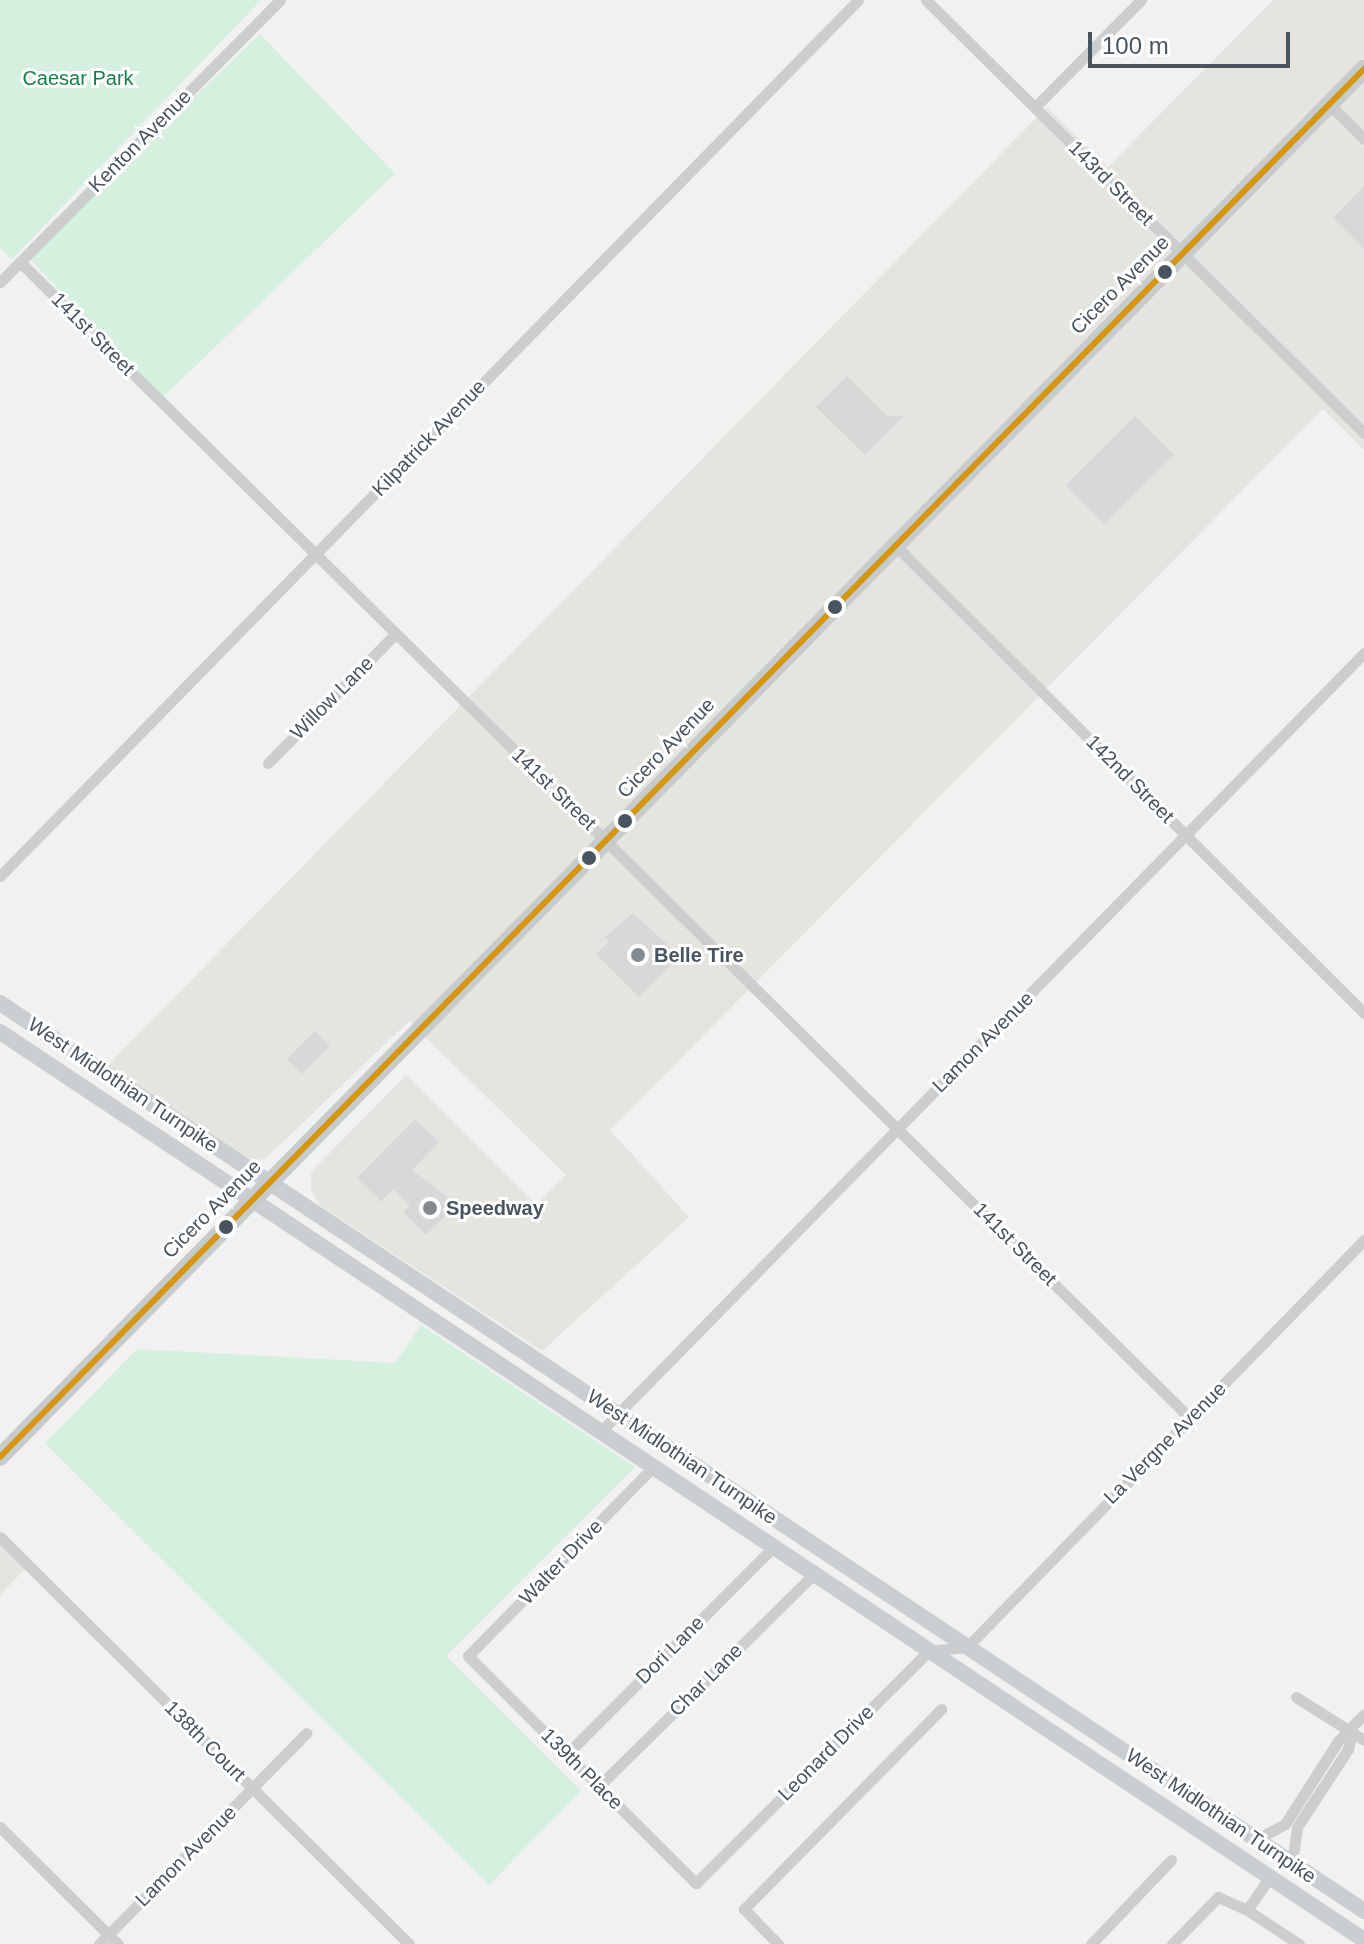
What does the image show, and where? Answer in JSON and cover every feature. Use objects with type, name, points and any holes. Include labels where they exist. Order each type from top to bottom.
[{"type":"main road","name":"Cicero Avenue","points":[[0,1457],[1364,69]]},
{"type":"main road","name":"West Midlothian Turnpike","points":[[0,1003],[1364,1911]]},
{"type":"main road","name":"West Midlothian Turnpike","points":[[0,1032],[1364,1940]]},
{"type":"main road","points":[[1270,1877],[1275,1851]]},
{"type":"street","name":"Kenton Avenue","points":[[0,282],[280,0]]},
{"type":"street","name":"Kilpatrick Avenue","points":[[0,876],[858,0]]},
{"type":"street","name":"143rd Street","points":[[926,0],[1364,433]]},
{"type":"street","points":[[1035,107],[1141,0]]},
{"type":"street","points":[[1329,104],[1364,139]]},
{"type":"street","name":"141st Street","points":[[20,262],[1190,1418]]},
{"type":"street","name":"142nd Street","points":[[895,545],[1364,1013]]},
{"type":"street","name":"Willow Lane","points":[[268,763],[396,633]]},
{"type":"street","name":"Lamon Avenue","points":[[601,1431],[1364,653]]},
{"type":"street","name":"La Vergne Avenue","points":[[967,1647],[1364,1240]]},
{"type":"street","name":"Walter Drive","points":[[468,1656],[653,1467]]},
{"type":"street","name":"138th Court","points":[[0,1537],[409,1944]]},
{"type":"street","name":"Dori Lane","points":[[567,1754],[773,1547]]},
{"type":"street","name":"Char Lane","points":[[599,1786],[814,1574]]},
{"type":"street","points":[[929,1651],[967,1647]]},
{"type":"street","name":"Leonard Drive","points":[[696,1883],[929,1651]]},
{"type":"street","name":"139th Place","points":[[468,1656],[696,1883]]},
{"type":"street","points":[[1296,1697],[1364,1740]]},
{"type":"street","points":[[778,1944],[744,1909],[941,1709]]},
{"type":"street","points":[[1292,1863],[1297,1827],[1348,1749],[1352,1732],[1364,1714]]},
{"type":"street","points":[[1257,1839],[1285,1824],[1338,1741],[1352,1732]]},
{"type":"street","name":"Lamon Avenue","points":[[99,1944],[306,1733]]},
{"type":"street","points":[[0,1827],[118,1944]]},
{"type":"street","points":[[1091,1944],[1171,1860]]},
{"type":"street","points":[[1247,1910],[1270,1877]]},
{"type":"street","points":[[1172,1944],[1218,1897],[1247,1910],[1299,1944]]},
{"type":"shaded area","points":[[1273,0],[1364,0],[1364,450],[1323,409],[610,1130],[689,1217],[542,1351],[319,1205],[311,1189],[311,1172],[406,1075],[536,1205],[566,1175],[409,1021],[264,1160],[247,1158],[107,1066],[1047,107],[1108,167]]},
{"type":"shaded area","points":[[0,1544],[25,1569],[0,1595]]},
{"type":"green space","name":"Caesar Park","points":[[0,0],[261,0],[12,259],[0,248]]},
{"type":"green space","points":[[260,34],[395,174],[163,397],[28,258]]},
{"type":"green space","points":[[421,1325],[635,1467],[446,1656],[581,1791],[489,1885],[45,1443],[137,1349],[395,1363]]},
{"type":"building","points":[[1364,186],[1364,249],[1333,218]]},
{"type":"building","points":[[847,376],[887,416],[904,416],[865,455],[816,407]]},
{"type":"building","points":[[1135,416],[1174,455],[1105,524],[1066,485]]},
{"type":"building","name":"Belle Tire","points":[[633,913],[680,956],[639,997],[596,954],[609,941],[605,937]]},
{"type":"building","points":[[315,1031],[330,1046],[302,1074],[287,1059]]},
{"type":"building","name":"Speedway","points":[[415,1119],[439,1142],[412,1170],[457,1204],[426,1235],[403,1212],[410,1206],[393,1189],[381,1202],[357,1178]]},
{"type":"transit line","points":[[0,1457],[1364,69]]},
{"type":"place","name":"Belle Tire","points":[[638,955]]},
{"type":"place","name":"Speedway","points":[[430,1208]]}]
